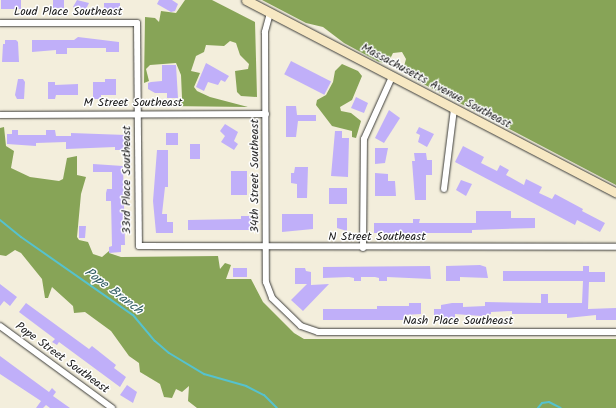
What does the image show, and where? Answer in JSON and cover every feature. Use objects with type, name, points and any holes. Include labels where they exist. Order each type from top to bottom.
[{"type":"street","name":"Massachusetts Avenue Southeast","points":[[246,0],[616,193]]},
{"type":"street","name":"34th Street Southeast","points":[[270,13],[265,32],[266,279],[268,292],[301,326]]},
{"type":"street","name":"Loud Place Southeast","points":[[0,23],[137,23]]},
{"type":"street","name":"33rd Place Southeast","points":[[137,23],[139,246]]},
{"type":"street","points":[[363,248],[364,139],[392,77]]},
{"type":"street","points":[[444,189],[454,109]]},
{"type":"street","name":"M Street Southeast","points":[[0,115],[266,114]]},
{"type":"street","name":"N Street Southeast","points":[[139,246],[266,248],[616,247]]},
{"type":"street","name":"Pope Street Southeast","points":[[0,326],[112,408]]},
{"type":"street","name":"Nash Place Southeast","points":[[301,326],[318,332],[616,332]]},
{"type":"green space","points":[[185,0],[212,0],[255,22],[257,97],[241,96],[237,92],[235,71],[248,69],[249,64],[240,55],[236,43],[230,41],[224,46],[206,45],[204,52],[196,56],[191,71],[200,73],[194,87],[197,91],[210,97],[248,107],[168,106],[178,103],[182,98],[181,75],[176,63],[150,65],[146,69],[149,81],[144,83],[145,17],[155,18],[159,22],[161,11],[176,13]]},
{"type":"green space","points":[[262,0],[616,0],[616,185],[412,78],[403,70],[406,59],[402,52],[393,53],[388,63],[379,62],[344,43],[323,27],[306,23]]},
{"type":"green space","points":[[342,64],[358,71],[362,76],[352,100],[340,107],[341,111],[351,113],[361,121],[356,138],[352,137],[352,131],[332,126],[316,105],[317,100],[326,95],[333,82],[335,71]]},
{"type":"green space","points":[[4,127],[6,146],[14,151],[11,168],[30,177],[59,181],[63,179],[67,158],[77,156],[77,175],[86,177],[81,194],[77,237],[79,240],[88,242],[93,254],[102,257],[109,251],[109,253],[121,257],[218,256],[220,269],[225,263],[231,265],[226,279],[251,279],[263,302],[294,333],[304,339],[616,339],[616,408],[197,408],[188,401],[189,386],[182,392],[176,389],[172,398],[164,397],[160,384],[140,372],[139,363],[129,356],[111,331],[85,312],[74,313],[73,306],[52,287],[48,298],[45,298],[42,279],[21,253],[15,250],[6,256],[0,255],[0,128]]},
{"type":"building","points":[[1,0],[21,0],[21,9],[1,9]]},
{"type":"building","points":[[53,0],[64,0],[64,8],[53,8]]},
{"type":"building","points":[[77,0],[89,3],[85,11],[73,7]]},
{"type":"building","points":[[159,0],[172,0],[178,4],[175,11],[171,12],[157,4]]},
{"type":"building","points":[[104,3],[120,3],[120,13],[104,13]]},
{"type":"building","points":[[78,37],[119,42],[119,52],[106,52],[106,48],[67,48],[67,54],[56,54],[56,50],[32,52],[32,40],[74,40]]},
{"type":"building","points":[[5,40],[16,40],[18,42],[19,62],[2,62],[3,44],[5,44]]},
{"type":"building","points":[[291,61],[331,81],[324,95],[284,74]]},
{"type":"building","points":[[206,63],[229,76],[225,82],[221,80],[218,85],[208,82],[204,91],[196,87]]},
{"type":"building","points":[[162,65],[176,65],[178,98],[167,98],[167,93],[155,93],[148,89],[148,83],[162,81]]},
{"type":"building","points":[[18,79],[23,79],[25,82],[24,99],[17,99],[15,95]]},
{"type":"building","points":[[105,79],[116,79],[116,95],[101,95],[101,99],[93,99],[93,82],[105,82]]},
{"type":"building","points":[[48,82],[55,82],[55,85],[78,84],[78,95],[56,95],[55,99],[48,99]]},
{"type":"building","points":[[356,97],[368,103],[364,113],[351,108]]},
{"type":"building","points":[[286,106],[296,106],[297,115],[316,115],[316,121],[298,121],[296,137],[286,137]]},
{"type":"building","points":[[389,110],[400,118],[384,143],[375,138]]},
{"type":"building","points":[[225,124],[238,132],[234,141],[238,144],[234,150],[221,142],[225,136],[220,131]]},
{"type":"building","points":[[419,127],[434,134],[427,147],[418,142],[420,135],[416,133]]},
{"type":"building","points":[[12,130],[18,130],[18,135],[46,135],[46,130],[55,130],[56,136],[71,136],[71,133],[126,135],[126,150],[115,150],[115,147],[66,149],[66,142],[36,143],[36,146],[7,144],[7,134],[12,134]]},
{"type":"building","points":[[335,131],[342,131],[342,138],[349,138],[348,177],[331,176]]},
{"type":"building","points":[[166,133],[178,133],[178,145],[166,145]]},
{"type":"building","points":[[190,144],[200,144],[200,159],[190,159]]},
{"type":"building","points":[[463,146],[484,157],[481,163],[497,171],[500,165],[509,170],[506,175],[524,185],[526,179],[542,187],[539,193],[552,199],[555,194],[583,209],[582,211],[605,223],[600,232],[577,220],[575,225],[455,162]]},
{"type":"building","points":[[375,148],[388,148],[385,163],[375,164]]},
{"type":"building","points":[[157,150],[168,150],[168,187],[165,187],[162,214],[167,214],[167,222],[173,222],[173,233],[156,233],[153,201]]},
{"type":"building","points":[[414,153],[426,153],[427,160],[432,160],[432,175],[426,175],[426,200],[415,200],[412,161],[415,161]]},
{"type":"building","points":[[93,164],[123,166],[125,245],[121,245],[121,252],[109,253],[109,247],[112,246],[111,201],[106,201],[106,193],[107,189],[112,189],[112,172],[93,172]]},
{"type":"building","points":[[295,167],[308,167],[307,198],[297,198],[297,184],[291,183],[291,173],[294,173]]},
{"type":"building","points":[[231,171],[247,171],[247,195],[231,195]]},
{"type":"building","points":[[375,173],[388,174],[388,181],[395,181],[396,196],[375,196]]},
{"type":"building","points":[[461,180],[472,184],[466,196],[456,190]]},
{"type":"building","points":[[329,188],[347,188],[347,204],[329,204]]},
{"type":"building","points":[[476,211],[511,211],[511,218],[535,218],[535,228],[472,230],[472,233],[374,233],[374,223],[413,223],[413,219],[420,219],[419,223],[476,223]]},
{"type":"building","points":[[282,214],[313,214],[313,229],[282,232]]},
{"type":"building","points":[[241,216],[251,216],[251,230],[188,230],[188,220],[241,219]]},
{"type":"building","points":[[337,218],[347,218],[347,231],[337,228]]},
{"type":"building","points":[[79,226],[86,226],[85,238],[79,238]]},
{"type":"building","points":[[480,265],[486,267],[488,278],[460,277],[460,281],[446,281],[446,266]]},
{"type":"building","points":[[430,266],[431,279],[387,277],[387,281],[379,281],[379,278],[375,277],[361,277],[361,281],[354,281],[354,278],[349,277],[323,278],[323,267]]},
{"type":"building","points":[[583,266],[589,266],[589,272],[605,272],[605,282],[589,282],[588,309],[616,308],[616,320],[596,320],[596,315],[567,318],[567,314],[512,314],[512,311],[491,312],[491,314],[481,316],[455,314],[455,320],[434,320],[434,309],[441,309],[441,305],[452,303],[463,303],[463,307],[485,306],[485,302],[541,303],[541,294],[548,294],[548,303],[582,303],[583,281],[503,281],[503,271],[583,271]]},
{"type":"building","points":[[233,268],[247,268],[247,277],[233,277]]},
{"type":"building","points":[[295,268],[305,268],[306,271],[311,272],[311,285],[329,284],[303,311],[291,300],[307,284],[295,284]]},
{"type":"building","points":[[0,284],[17,297],[10,306],[4,301],[0,306]]},
{"type":"building","points":[[26,303],[89,349],[92,346],[116,365],[114,368],[126,377],[120,387],[59,342],[57,345],[52,342],[55,339],[19,312]]},
{"type":"building","points":[[409,303],[421,303],[421,314],[404,315],[404,320],[323,320],[323,309],[377,309],[377,306],[409,306]]},
{"type":"building","points":[[0,356],[49,392],[52,388],[56,392],[53,396],[70,408],[50,408],[46,405],[43,408],[36,408],[41,401],[0,374]]},
{"type":"building","points":[[127,385],[137,392],[133,403],[120,395]]},
{"type":"waterway","name":"Pope Branch","points":[[0,220],[21,237],[133,315],[155,341],[169,353],[204,374],[246,386],[264,395],[277,408]]},
{"type":"waterway","name":"Pope Branch","points":[[538,408],[542,403],[549,402],[561,408]]}]
